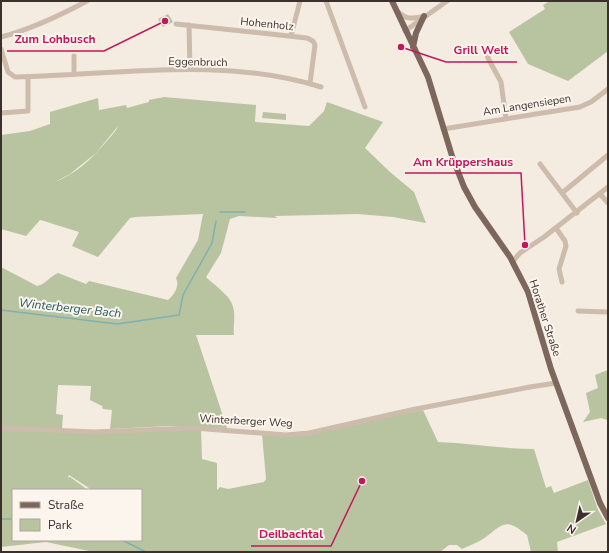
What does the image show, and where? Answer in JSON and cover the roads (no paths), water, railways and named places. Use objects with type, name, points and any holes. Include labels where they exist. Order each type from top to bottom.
[{"type":"main road","name":"Horather Straße","points":[[392,1],[394,9],[428,78],[443,129],[464,187],[475,208],[513,261],[528,292],[556,383],[600,502],[608,518]]},
{"type":"main road","points":[[413,47],[416,33],[424,16]]},
{"type":"street","points":[[1,37],[20,32],[46,22],[87,1]]},
{"type":"street","points":[[292,36],[300,1]]},
{"type":"street","points":[[326,1],[365,108]]},
{"type":"street","points":[[405,31],[447,1]]},
{"type":"street","points":[[394,9],[404,17],[412,19],[424,16]]},
{"type":"street","name":"Hohenholz","points":[[176,24],[307,38],[313,41],[315,45],[310,83]]},
{"type":"street","points":[[189,25],[190,70]]},
{"type":"street","name":"Eggenbruch","points":[[1,49],[10,75],[28,76],[190,70],[248,73],[310,83],[321,87]]},
{"type":"street","points":[[486,49],[488,58],[501,82],[506,119]]},
{"type":"street","points":[[74,56],[74,74]]},
{"type":"street","points":[[1,113],[28,111],[28,76]]},
{"type":"street","name":"Am Langensiepen","points":[[443,129],[580,107],[591,102],[608,89]]},
{"type":"street","points":[[562,193],[608,155]]},
{"type":"street","points":[[540,164],[577,213]]},
{"type":"street","points":[[513,261],[520,253],[577,213],[608,187]]},
{"type":"street","points":[[600,194],[608,203]]},
{"type":"street","points":[[556,228],[565,241],[566,246],[559,269],[562,282]]},
{"type":"street","points":[[578,311],[608,312]]},
{"type":"street","name":"Winterberger Weg","points":[[1,428],[95,432],[192,428],[286,435],[309,433],[411,410],[556,383]]},
{"type":"waterway","name":"Winterberger Bach","points":[[220,212],[245,212]]},
{"type":"waterway","name":"Winterberger Bach","points":[[1,310],[117,324],[179,315],[183,295],[212,243],[216,221]]},
{"type":"waterway","points":[[1,519],[12,519]]},
{"type":"waterway","points":[[124,541],[146,552]]},
{"type":"place","name":"Zum Lohbusch","points":[[165,21]]},
{"type":"place","name":"Grill Welt","points":[[401,47]]},
{"type":"place","name":"Am Krüppershaus","points":[[525,245]]},
{"type":"place","name":"Deilbachtal","points":[[362,481]]}]
